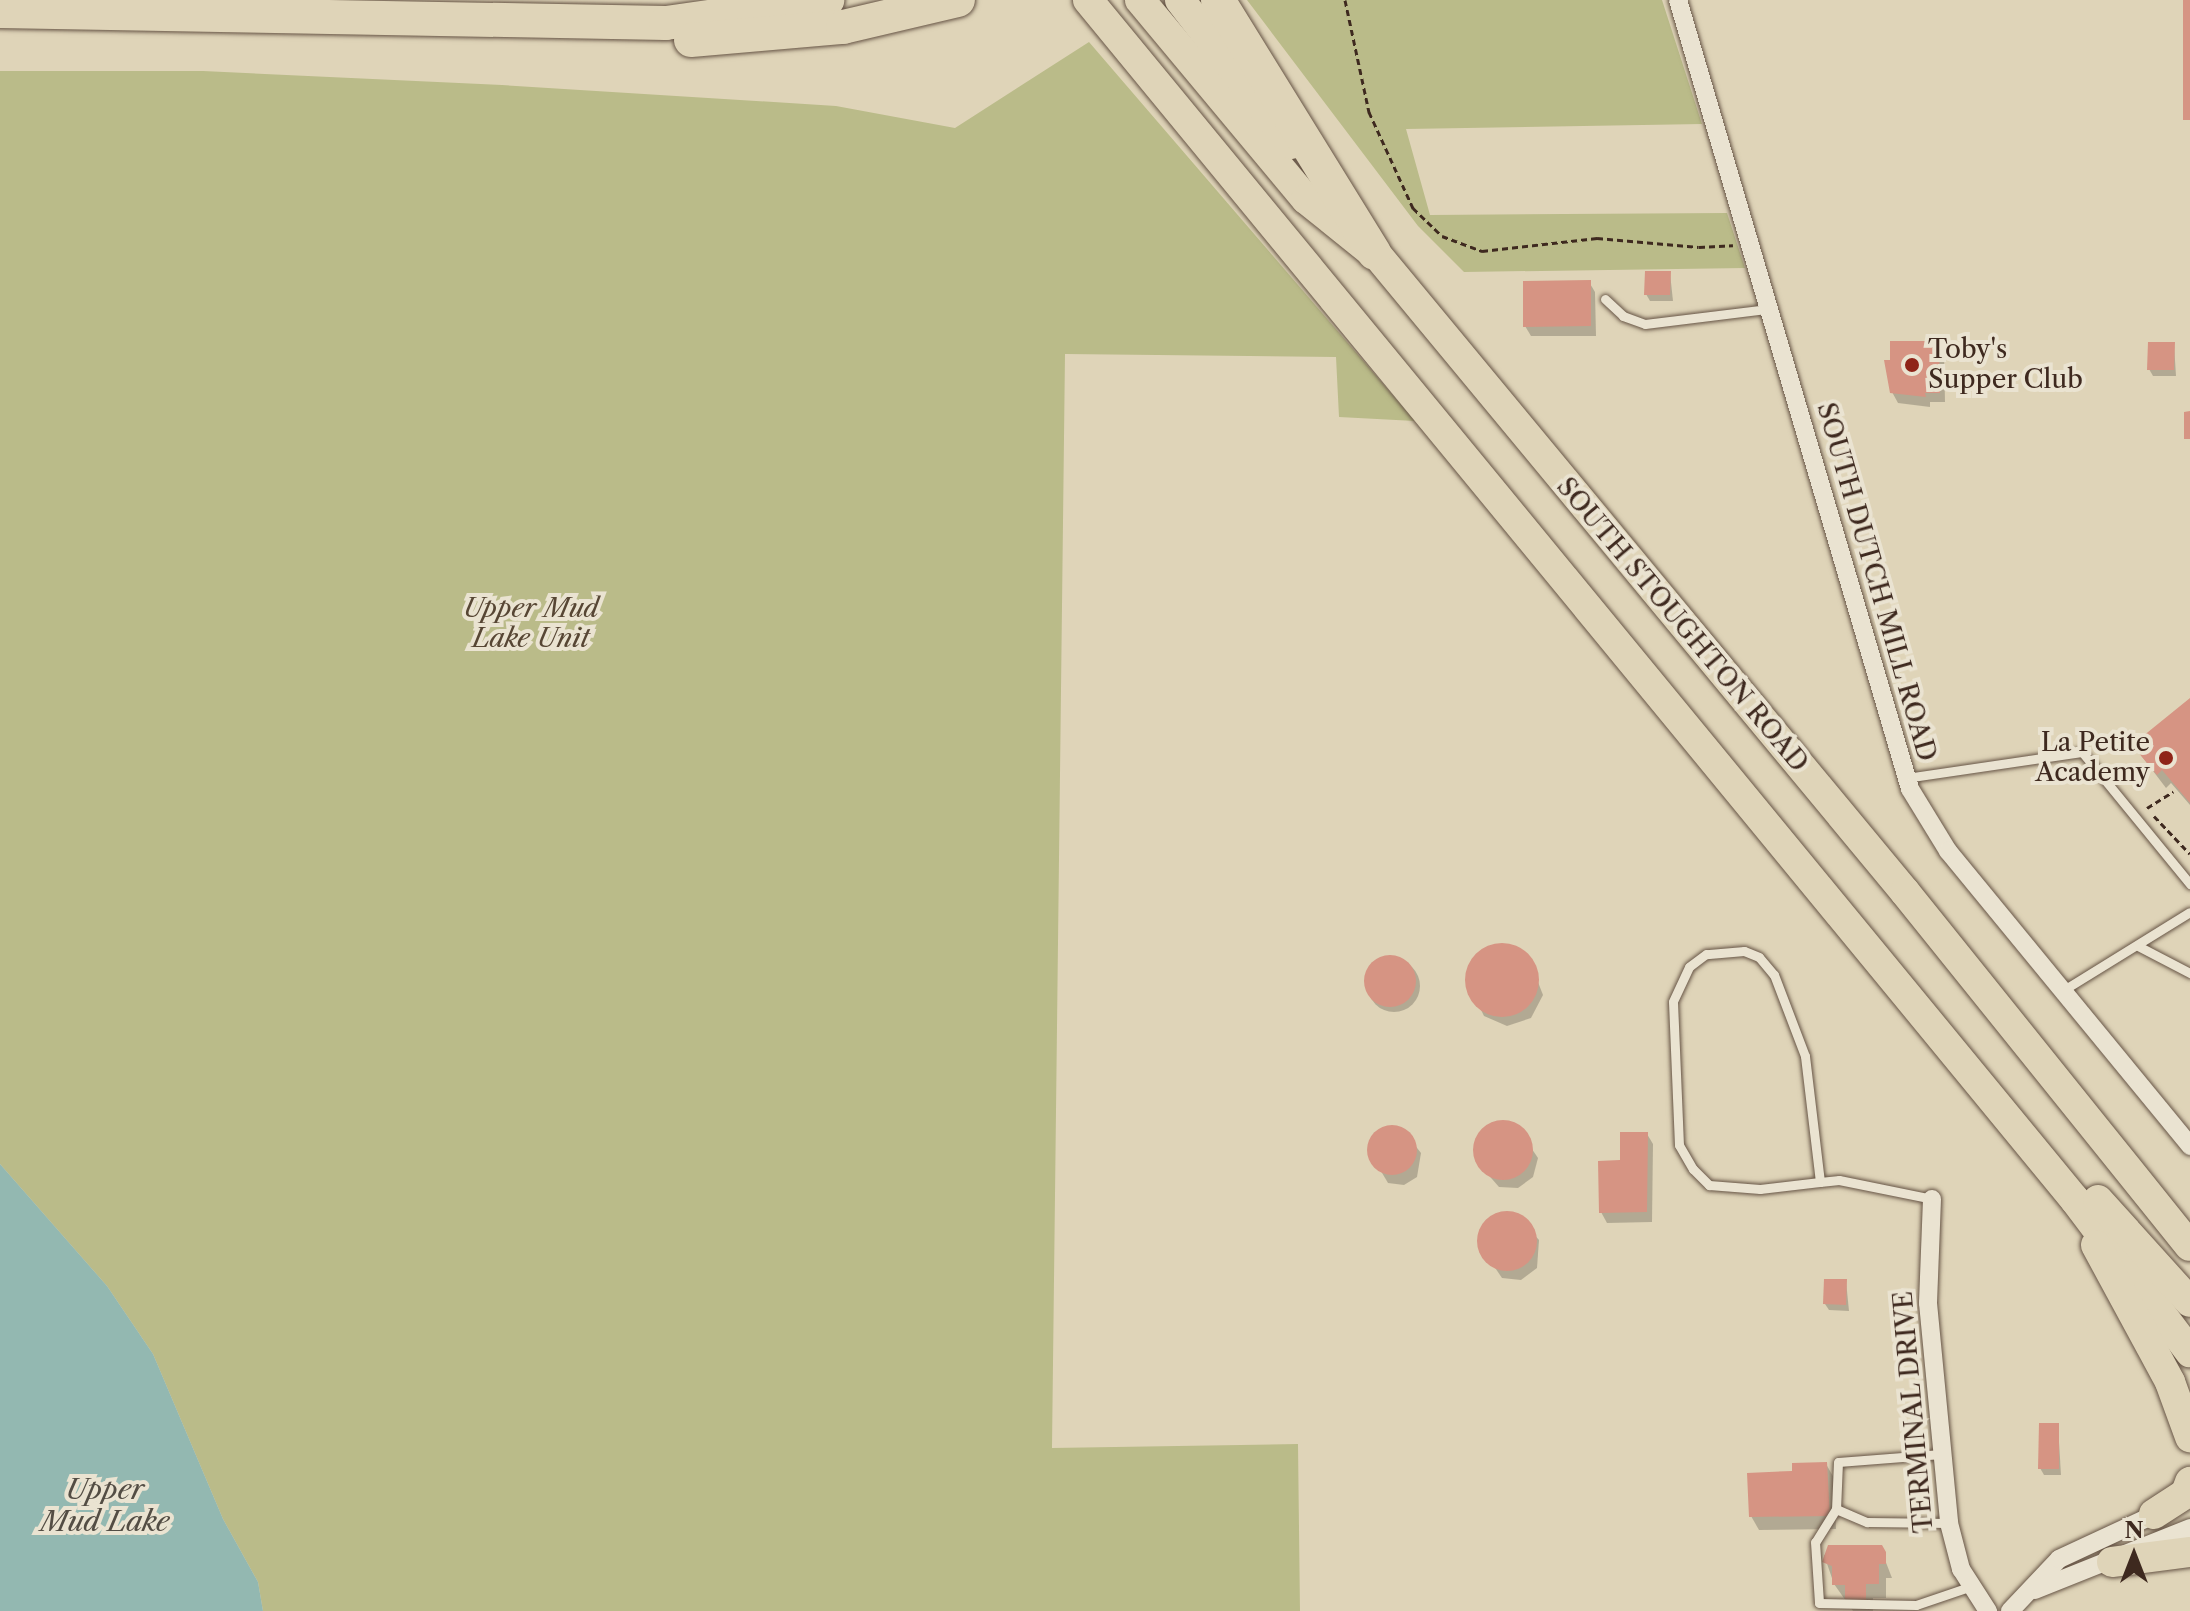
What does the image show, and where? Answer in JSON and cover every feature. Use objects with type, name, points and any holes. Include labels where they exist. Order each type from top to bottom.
[{"type":"highway","points":[[0,11],[544,25],[666,23],[827,0]]},
{"type":"highway","points":[[544,25],[656,40],[715,40],[843,27],[958,0]]},
{"type":"highway","points":[[1218,0],[1374,253]]},
{"type":"main road","points":[[1088,0],[2053,1173],[2190,1352]]},
{"type":"main road","points":[[1140,0],[1306,199],[1374,253]]},
{"type":"main road","name":"SOUTH STOUGHTON ROAD","points":[[1180,0],[1374,253],[1905,892],[2190,1246]]},
{"type":"main road","points":[[2053,1173],[2084,1184],[2190,1302]]},
{"type":"main road","points":[[2075,1200],[2112,1279],[2170,1382],[2190,1437]]},
{"type":"main road","points":[[2154,1514],[2186,1493],[2190,1482]]},
{"type":"main road","points":[[2112,1562],[2190,1552]]},
{"type":"street","name":"SOUTH DUTCH MILL ROAD","points":[[1678,0],[1906,778],[1948,851],[2190,1146]]},
{"type":"street","name":"TERMINAL DRIVE","points":[[1932,1199],[1926,1258],[1949,1523],[1954,1549],[1988,1611]]},
{"type":"street","points":[[2010,1611],[2035,1590],[2059,1559],[2190,1498]]},
{"type":"street","points":[[2035,1590],[2112,1562],[2190,1528]]},
{"type":"lane","points":[[1605,299],[1623,316],[1645,324],[1769,309]]},
{"type":"lane","points":[[1906,778],[2082,752],[2190,884]]},
{"type":"lane","points":[[2062,991],[2099,964],[2138,946],[2190,912]]},
{"type":"lane","points":[[2138,946],[2190,973]]},
{"type":"lane","points":[[1820,1182],[1805,1056],[1774,975],[1759,957],[1744,951],[1706,954],[1689,967],[1673,1002],[1679,1145],[1709,1185],[1760,1189],[1839,1180],[1932,1199]]},
{"type":"lane","points":[[1941,1454],[1838,1462],[1836,1509],[1815,1542],[1819,1603],[1916,1605],[1972,1586]]},
{"type":"lane","points":[[1836,1509],[1867,1522],[1949,1523]]},
{"type":"path","points":[[1345,0],[1369,112],[1413,208],[1442,236],[1482,251],[1597,238],[1699,247],[1749,244]]},
{"type":"path","points":[[2149,811],[2173,792]]},
{"type":"path","points":[[2138,798],[2190,854]]},
{"type":"green space","points":[[1247,0],[1662,0],[1702,124],[1406,129],[1430,215],[1727,213],[1745,268],[1464,272],[1418,226]]},
{"type":"green space","name":"Upper Mud Lake Unit","points":[[1089,42],[1415,421],[1339,417],[1336,357],[1065,354],[1052,1448],[1298,1444],[1300,1611],[263,1611],[258,1582],[223,1519],[153,1354],[107,1286],[0,1164],[0,71],[203,71],[502,85],[836,106],[955,128]]},
{"type":"water","name":"Upper Mud Lake","points":[[0,1164],[107,1286],[153,1354],[223,1519],[258,1582],[263,1611],[0,1611]]},
{"type":"building","points":[[2183,0],[2190,0],[2190,120],[2183,120]]},
{"type":"building","points":[[1645,271],[1671,271],[1670,295],[1644,295]]},
{"type":"building","points":[[1591,280],[1591,326],[1523,327],[1523,281]]},
{"type":"building","name":"Toby's Supper Club","points":[[1890,341],[1939,341],[1940,393],[1925,393],[1926,397],[1890,393],[1884,360],[1890,360]]},
{"type":"building","points":[[2148,342],[2175,342],[2174,370],[2147,370]]},
{"type":"building","points":[[2190,411],[2190,439],[2184,439],[2184,412]]},
{"type":"building","name":"La Petite Academy","points":[[2190,698],[2190,803],[2162,770],[2157,775],[2132,745]]},
{"type":"building","points":[[1502,943],[1516,946],[1528,954],[1536,966],[1539,980],[1536,994],[1528,1006],[1516,1014],[1502,1017],[1488,1014],[1476,1006],[1468,994],[1465,980],[1468,966],[1476,954],[1488,946]]},
{"type":"building","points":[[1390,955],[1408,963],[1416,981],[1408,999],[1390,1007],[1372,999],[1364,981],[1372,963]]},
{"type":"building","points":[[1503,1120],[1524,1129],[1533,1150],[1524,1171],[1503,1180],[1482,1171],[1473,1150],[1482,1129]]},
{"type":"building","points":[[1392,1125],[1410,1132],[1417,1150],[1410,1168],[1392,1175],[1374,1168],[1367,1150],[1374,1132]]},
{"type":"building","points":[[1620,1132],[1648,1132],[1647,1212],[1599,1213],[1598,1161],[1620,1160]]},
{"type":"building","points":[[1507,1211],[1528,1220],[1537,1241],[1528,1262],[1507,1271],[1486,1262],[1477,1241],[1486,1220]]},
{"type":"building","points":[[1824,1279],[1847,1279],[1846,1305],[1823,1304]]},
{"type":"building","points":[[2039,1423],[2059,1423],[2059,1469],[2038,1469]]},
{"type":"building","points":[[1827,1462],[1830,1516],[1749,1517],[1747,1473],[1792,1471],[1792,1463]]},
{"type":"building","points":[[1828,1545],[1882,1545],[1886,1552],[1886,1564],[1879,1564],[1879,1584],[1866,1584],[1866,1602],[1845,1602],[1845,1585],[1832,1585],[1832,1566],[1822,1562]]},
{"type":"place","name":"Toby's Supper Club","points":[[1912,365]]},
{"type":"place","name":"La Petite Academy","points":[[2166,758]]}]
